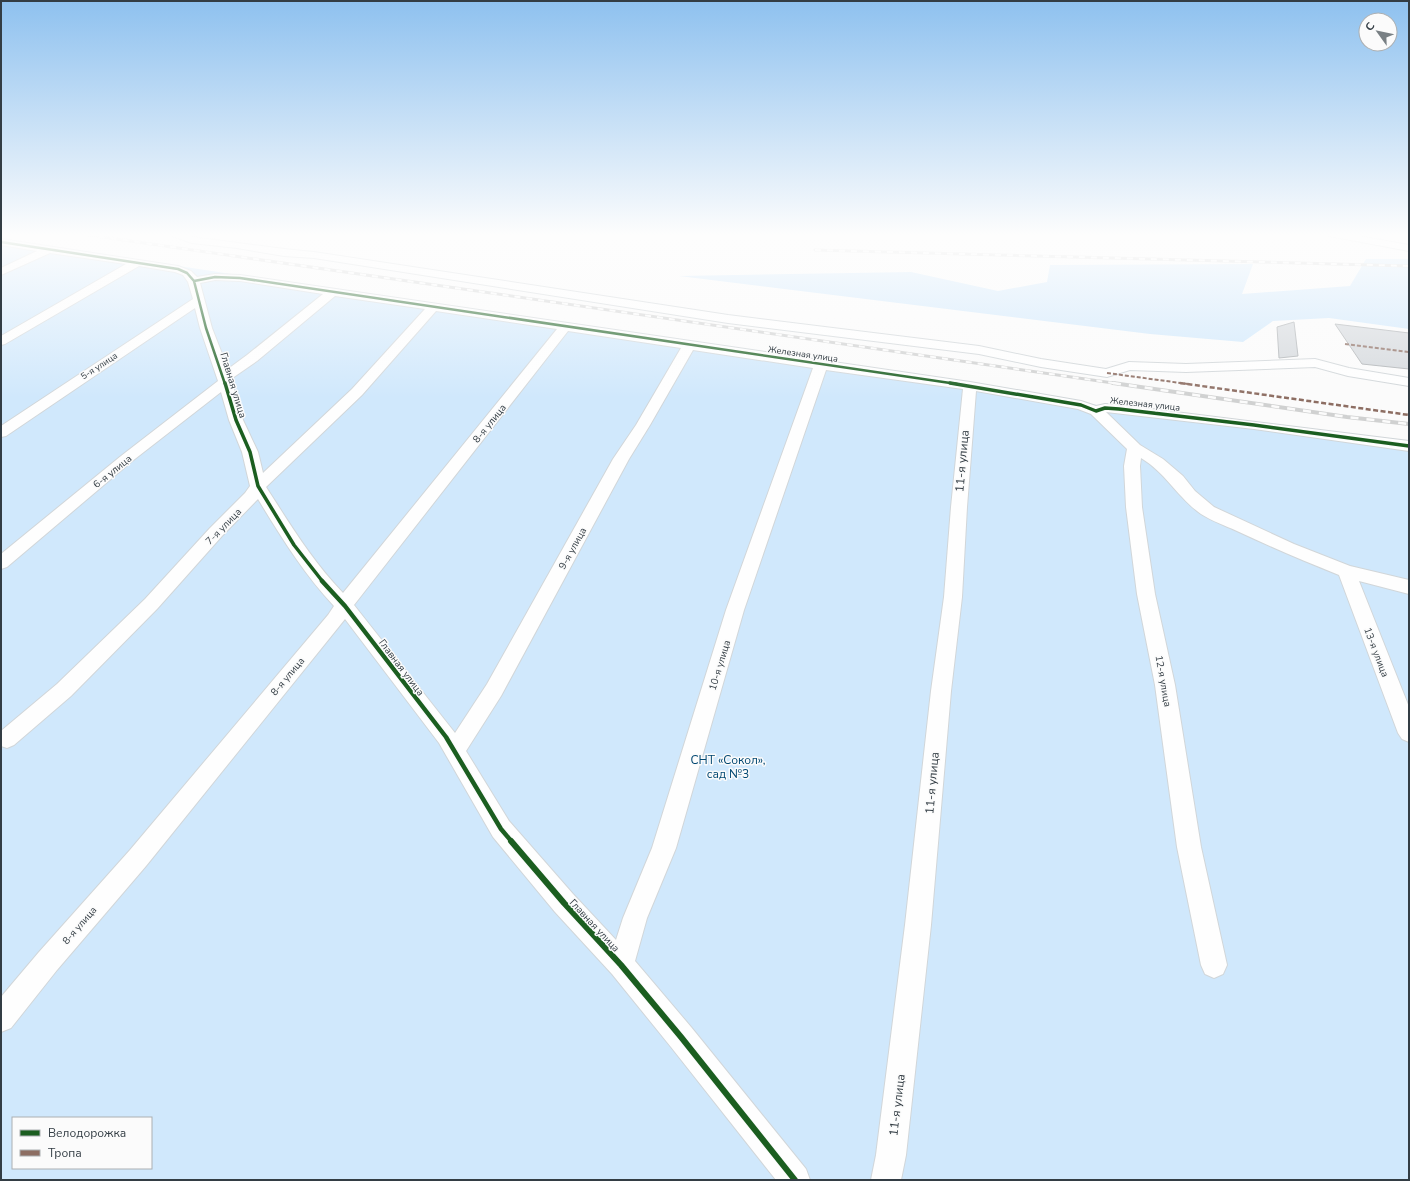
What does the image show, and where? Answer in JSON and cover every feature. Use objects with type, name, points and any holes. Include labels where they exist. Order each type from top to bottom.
[{"type":"street","points":[[1,341],[93,288]]},
{"type":"street","name":"Главная улица","points":[[195,288],[198,301],[225,380],[236,420],[250,452],[258,486],[294,545],[325,585],[345,606],[454,750],[502,829],[564,903],[621,965],[681,1037],[795,1180]]},
{"type":"street","name":"Железная улица","points":[[306,288],[970,386],[1081,405],[1096,411],[1105,408],[1119,409],[1254,425],[1409,446]]},
{"type":"street","points":[[523,288],[728,319],[979,350],[1107,373],[1128,366],[1186,368],[1315,363],[1348,372],[1409,382]]},
{"type":"street","name":"6-я улица","points":[[1,563],[332,292]]},
{"type":"street","name":"5-я улица","points":[[1,433],[198,301]]},
{"type":"street","name":"7-я улица","points":[[7,739],[64,690],[151,604],[216,532],[251,497],[258,486],[357,392],[434,306]]},
{"type":"street","name":"8-я улица","points":[[1,1018],[48,961],[138,858],[335,620],[365,577],[565,327]]},
{"type":"street","name":"9-я улица","points":[[454,750],[494,690],[621,459],[643,425],[689,345]]},
{"type":"street","name":"10-я улица","points":[[621,965],[635,918],[664,848],[735,610],[821,365]]},
{"type":"street","name":"11-я улица","points":[[886,1180],[891,1155],[918,925],[941,691],[953,597],[960,483],[970,386]]},
{"type":"street","points":[[1096,411],[1135,448],[1158,462],[1178,480],[1189,495],[1208,511],[1288,548],[1346,571],[1409,587]]},
{"type":"street","name":"12-я улица","points":[[1135,448],[1132,466],[1134,507],[1146,594],[1165,685],[1189,847],[1214,965]]},
{"type":"street","name":"13-я улица","points":[[1346,571],[1409,733]]},
{"type":"green space","name":"СНТ «Сокол», сад №3","points":[[1,288],[325,288],[1288,434],[1409,448],[1409,1180],[1,1180]]},
{"type":"green space","points":[[777,288],[985,288],[998,291],[1014,288],[1244,288],[1242,294],[1321,288],[1409,288],[1409,329],[1329,318],[1273,321],[1243,342],[1150,334]]},
{"type":"building","points":[[1294,322],[1298,356],[1279,358],[1277,327]]},
{"type":"building","points":[[1335,324],[1409,333],[1409,369],[1362,364]]},
{"type":"railway","points":[[456,288],[1120,384]]},
{"type":"railway","points":[[1113,383],[1347,417],[1409,424]]},
{"type":"marked path","points":[[1345,344],[1409,352]]},
{"type":"marked path","points":[[1107,373],[1409,415]]},
{"type":"cycle path","points":[[196,288],[206,328],[220,366],[236,420],[250,452],[258,486],[294,545],[325,585],[345,606],[446,737],[501,829],[564,903],[621,965],[681,1037],[795,1180]]},
{"type":"cycle path","points":[[308,288],[970,386],[1081,405],[1096,411],[1105,408],[1119,409],[1254,425],[1409,446]]}]
